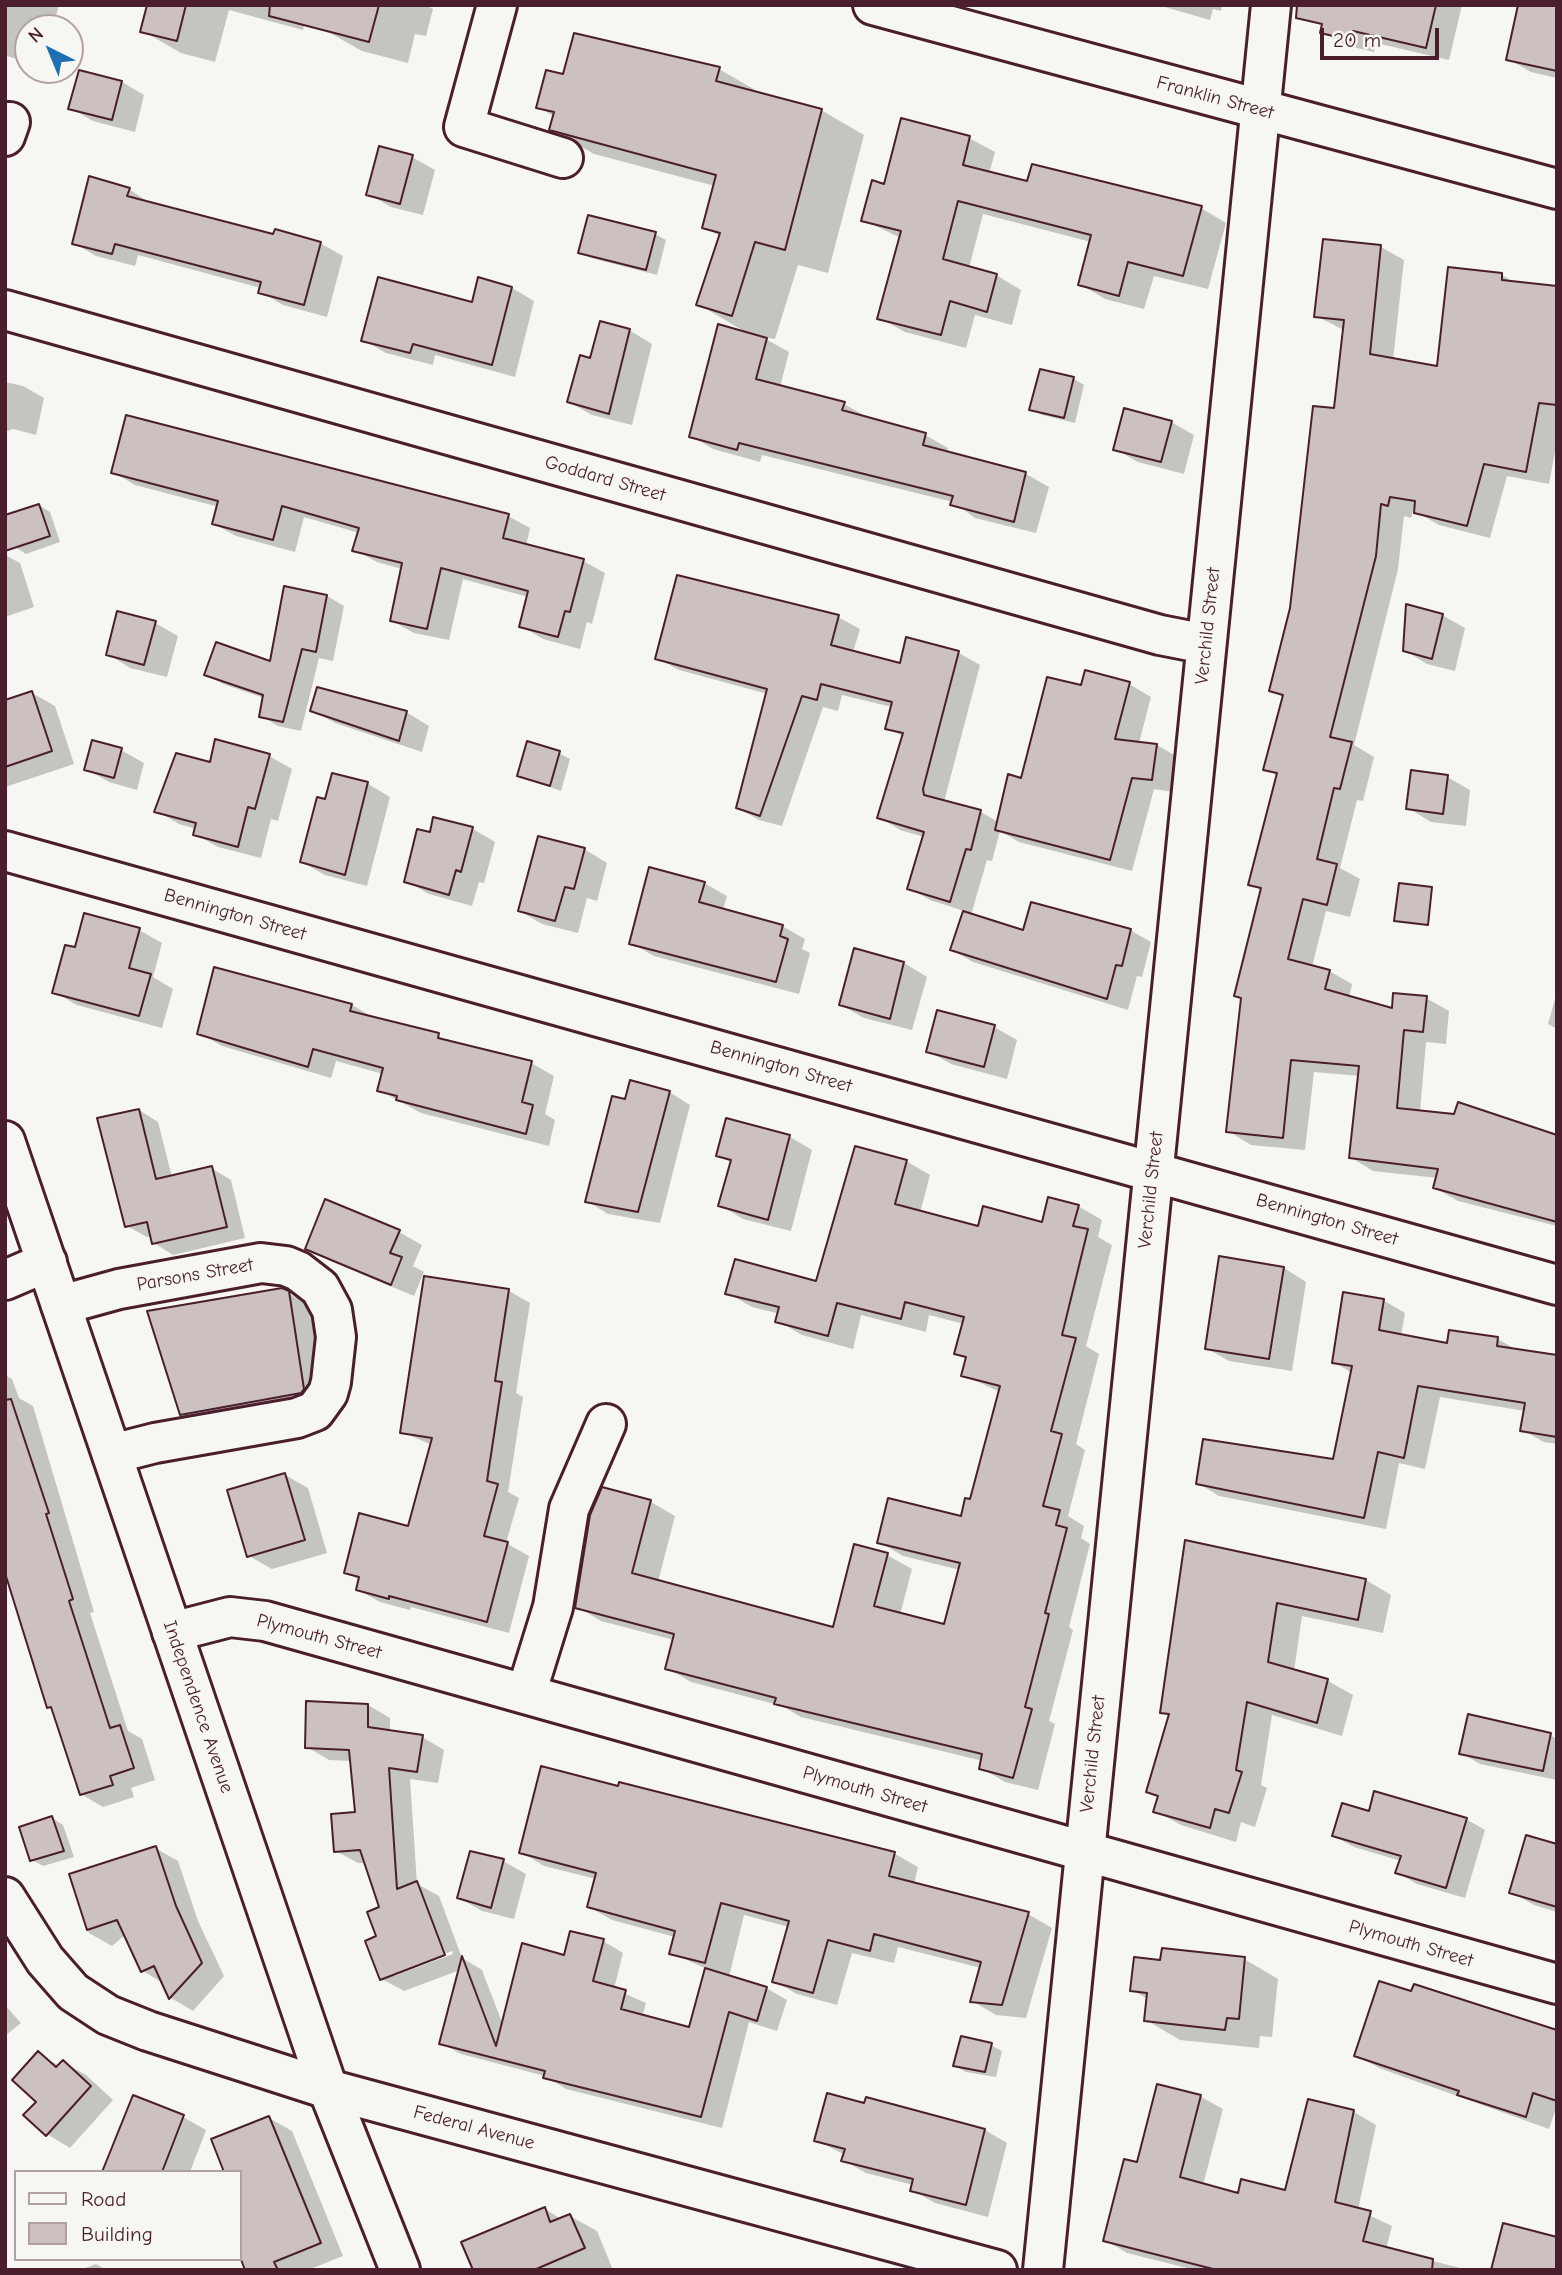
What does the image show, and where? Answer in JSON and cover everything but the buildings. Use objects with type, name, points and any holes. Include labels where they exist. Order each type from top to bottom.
[{"type":"street","points":[[497,5],[464,127],[563,158]]},
{"type":"street","name":"Franklin Street","points":[[873,5],[1557,188]]},
{"type":"street","name":"Verchild Street","points":[[1043,2270],[1258,110],[1271,5]]},
{"type":"street","points":[[5,122],[10,122],[5,136]]},
{"type":"street","name":"Goddard Street","points":[[5,310],[1147,632],[1206,644]]},
{"type":"street","name":"Bennington Street","points":[[5,850],[1557,1285]]},
{"type":"street","name":"Independence Avenue","points":[[5,1141],[328,2089],[400,2270]]},
{"type":"street","points":[[5,1280],[47,1262]]},
{"type":"street","name":"Parsons Street","points":[[61,1305],[119,1289],[261,1263],[286,1266],[298,1271],[320,1288],[332,1310],[336,1337],[331,1382],[328,1393],[315,1411],[297,1418],[140,1445],[112,1454]]},
{"type":"street","points":[[526,1694],[553,1607],[569,1509],[606,1424]]},
{"type":"street","name":"Plymouth Street","points":[[172,1632],[230,1617],[265,1621],[1557,1984]]},
{"type":"street","name":"Federal Avenue","points":[[5,1898],[58,1976],[89,2004],[148,2031],[328,2089],[998,2270]]}]
